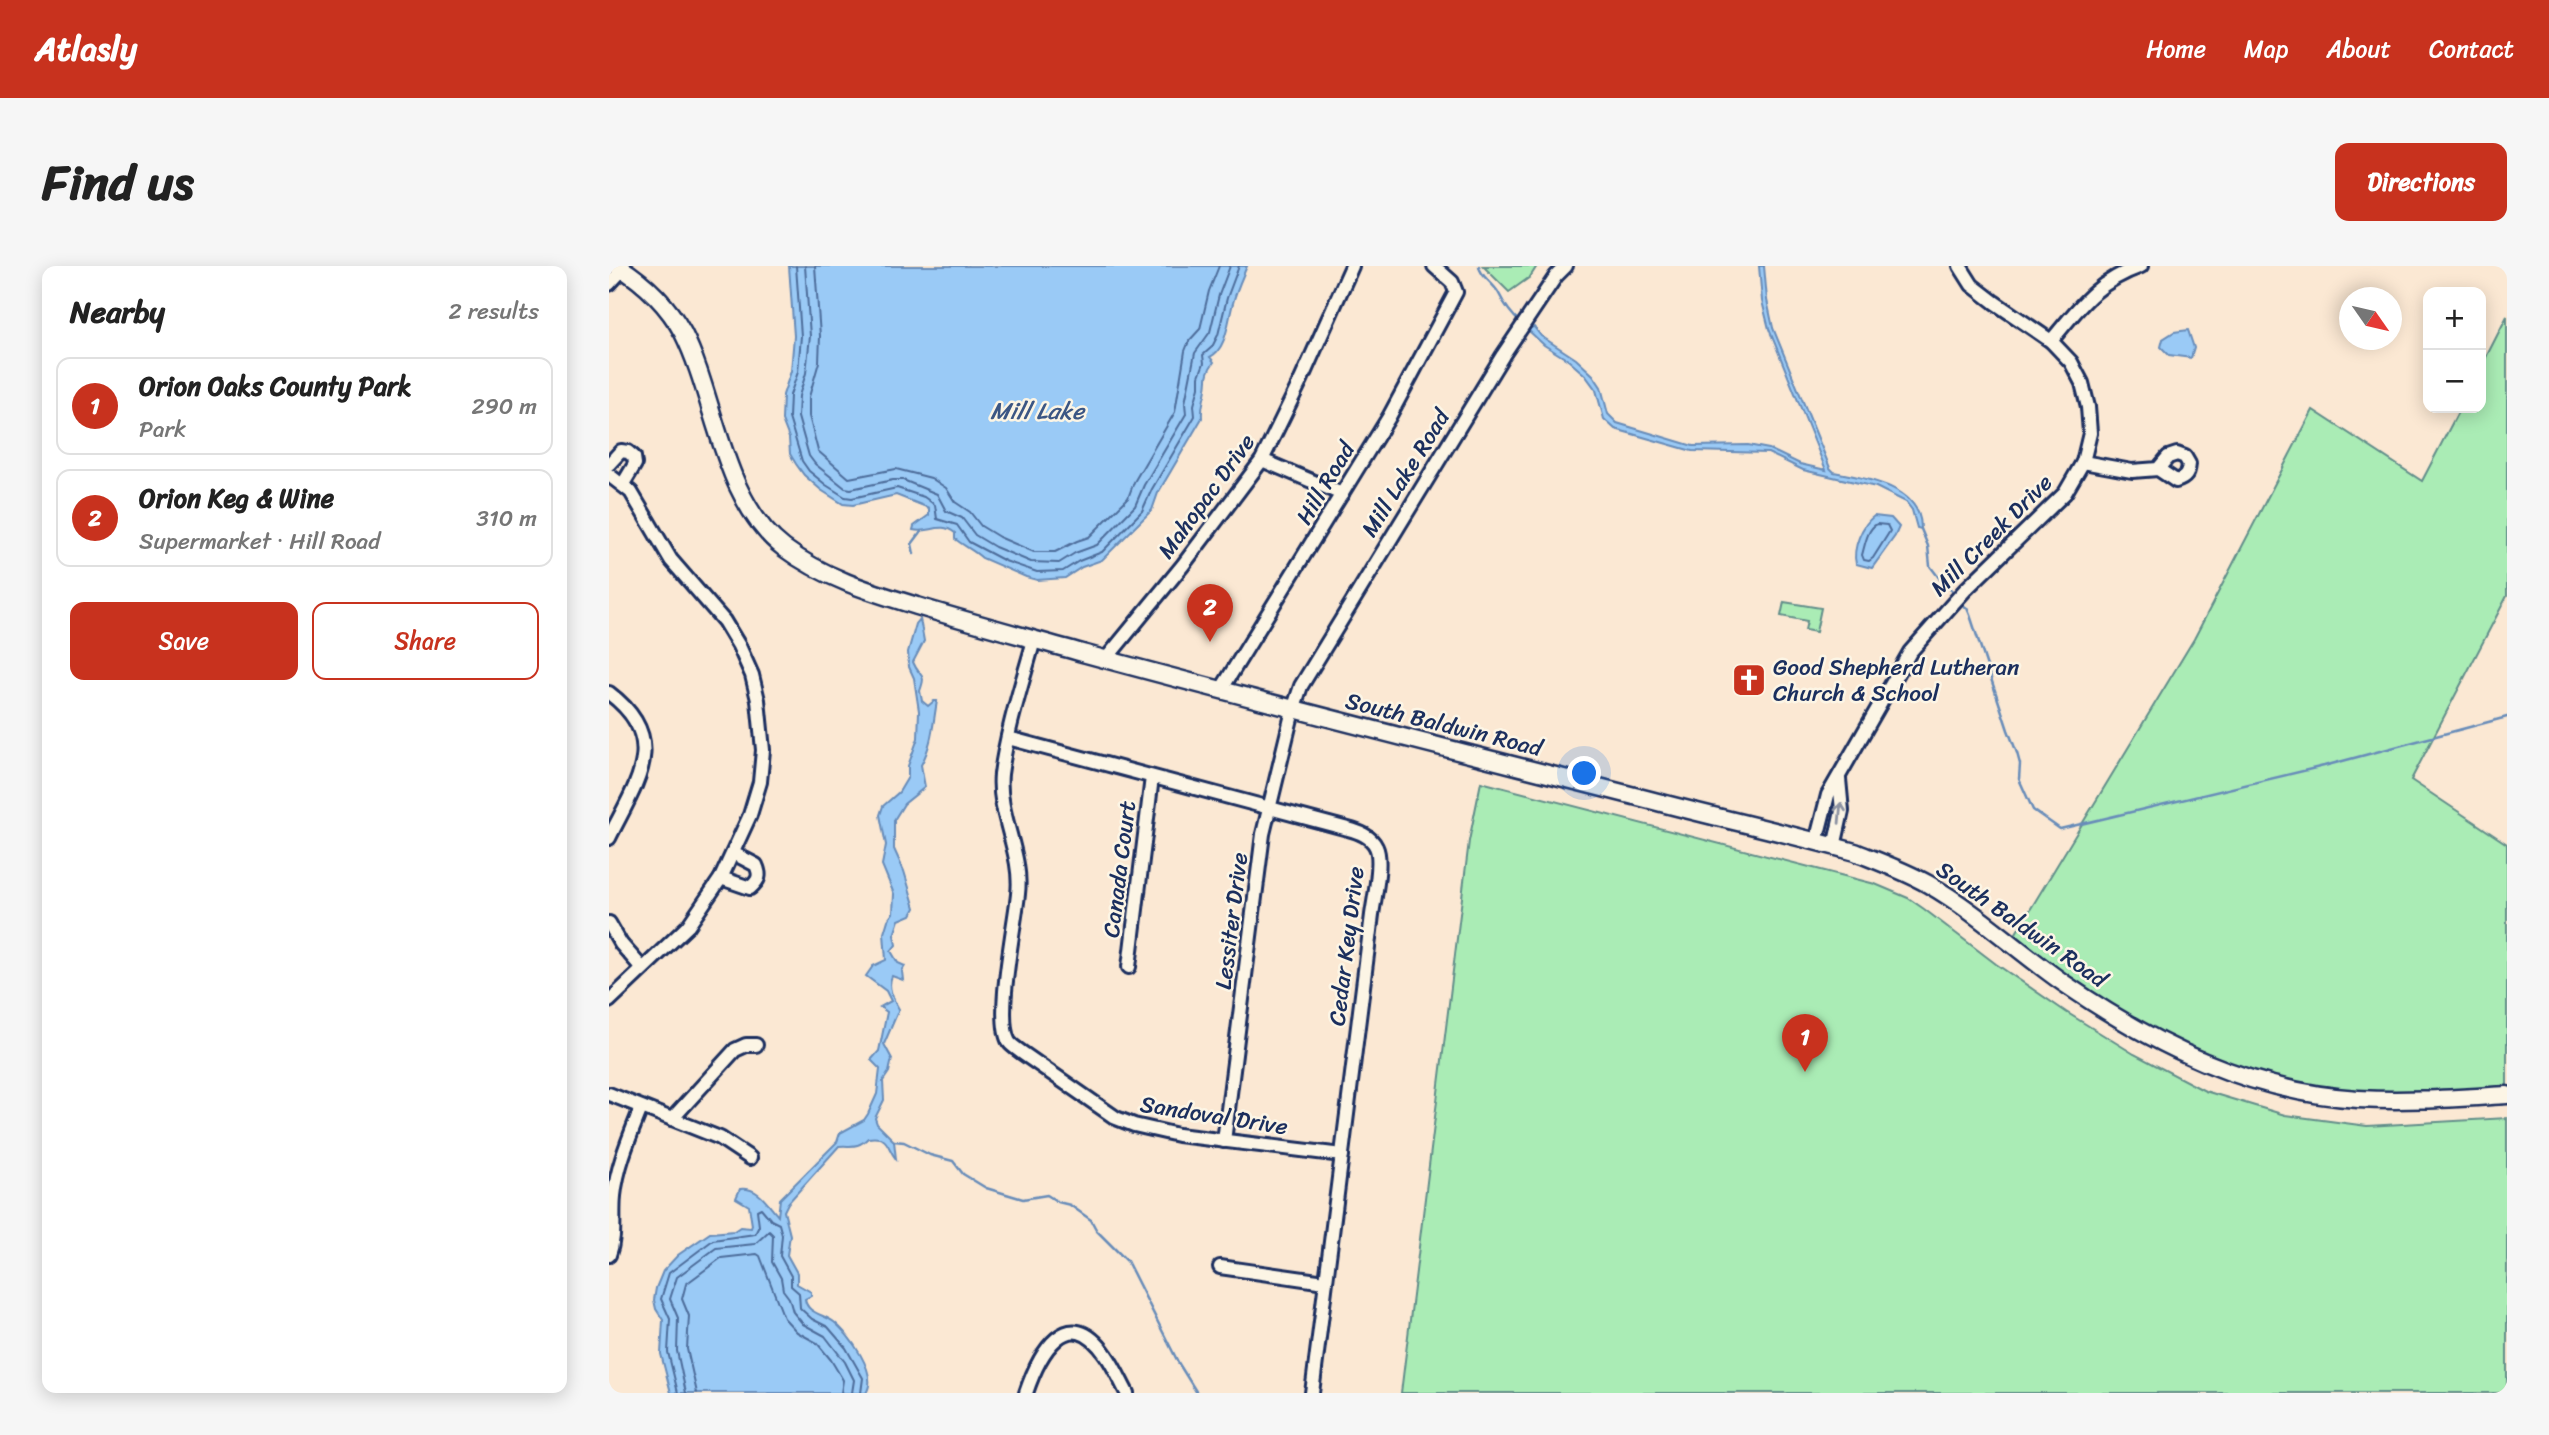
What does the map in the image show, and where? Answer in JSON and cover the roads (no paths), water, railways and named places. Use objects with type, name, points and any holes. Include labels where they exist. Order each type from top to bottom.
[{"type":"main road","name":"South Baldwin Road","points":[[621,267],[662,302],[685,336],[737,485],[767,531],[782,547],[822,572],[871,592],[1034,640],[1293,710],[1815,842],[1876,861],[1930,885],[2097,1005],[2186,1056],[2258,1083],[2357,1099],[2428,1100],[2507,1095]]},
{"type":"street","name":"Mahopac Drive","points":[[1106,659],[1175,575],[1262,460],[1352,266]]},
{"type":"street","name":"Hill Road","points":[[1221,690],[1389,417],[1456,292],[1452,282],[1434,266]]},
{"type":"street","name":"Mill Lake Road","points":[[1293,710],[1301,686],[1319,654],[1401,519],[1503,355],[1556,276],[1566,266]]},
{"type":"street","name":"Mill Creek Drive","points":[[1815,842],[1828,795],[1899,669],[1919,640],[1965,590],[2064,494],[2084,462],[2090,433],[2088,407],[2071,362],[2051,341],[1972,285],[1960,266]]},
{"type":"street","points":[[2051,341],[2088,297],[2112,279],[2141,266]]},
{"type":"street","points":[[609,284],[621,267]]},
{"type":"street","points":[[609,464],[621,451],[634,457],[635,464],[623,484]]},
{"type":"street","points":[[1262,460],[1342,494]]},
{"type":"street","points":[[2084,462],[2132,471],[2158,469]]},
{"type":"street","points":[[609,475],[623,484],[638,503],[671,560],[724,621],[752,676],[763,750],[760,782],[750,815],[721,878],[688,926],[609,1001]]},
{"type":"street","name":"Sandoval Drive","points":[[1034,640],[1008,738],[1001,776],[1002,800],[1017,866],[1019,890],[1004,1005],[1004,1028],[1009,1042],[1116,1118],[1156,1131],[1342,1154]]},
{"type":"street","points":[[609,693],[625,706],[637,721],[644,748],[643,765],[609,838]]},
{"type":"street","name":"Lessiter Drive","points":[[1224,1141],[1262,840],[1289,736],[1293,710]]},
{"type":"street","name":"Cedar Key Drive","points":[[1008,738],[1361,833],[1372,840],[1378,849],[1312,1393]]},
{"type":"street","name":"Canada Court","points":[[1129,967],[1152,777]]},
{"type":"street","points":[[1834,847],[1842,811],[1839,779]]},
{"type":"street","points":[[721,878],[750,888],[758,881],[760,873],[756,865],[733,853]]},
{"type":"street","points":[[609,923],[621,944],[642,968]]},
{"type":"street","points":[[672,1119],[735,1049],[756,1045]]},
{"type":"street","points":[[609,1094],[720,1138],[750,1158]]},
{"type":"street","points":[[609,1255],[613,1243],[613,1198],[618,1173],[641,1108]]},
{"type":"street","points":[[1220,1267],[1325,1282]]},
{"type":"street","points":[[1026,1393],[1038,1365],[1051,1345],[1069,1330],[1084,1333],[1093,1339],[1107,1355],[1127,1393]]},
{"type":"water","name":"Mill Lake","points":[[789,266],[1247,266],[1234,298],[1223,341],[1216,353],[1210,357],[1214,362],[1207,376],[1202,418],[1158,493],[1152,510],[1102,560],[1082,567],[1065,578],[1037,580],[982,558],[955,539],[955,533],[950,530],[913,530],[914,526],[929,515],[929,508],[896,495],[853,505],[843,504],[804,475],[790,454],[789,438],[782,420],[783,395],[791,371],[794,336]]},
{"type":"water","points":[[1759,266],[1764,266],[1773,328],[1830,468],[1834,472],[1876,482],[1903,494],[1919,515],[1921,529],[1917,528],[1912,510],[1906,502],[1876,487],[1803,470],[1768,453],[1692,451],[1615,429],[1604,419],[1596,390],[1585,375],[1528,330],[1534,327],[1541,336],[1576,359],[1593,375],[1601,387],[1608,414],[1617,423],[1693,446],[1748,445],[1769,449],[1800,464],[1826,470],[1769,329],[1762,301]]},
{"type":"water","points":[[2188,330],[2194,348],[2191,358],[2169,355],[2161,347],[2163,339],[2174,332]]},
{"type":"water","points":[[1874,516],[1891,518],[1899,527],[1872,568],[1856,564],[1855,551],[1859,537]]},
{"type":"water","points":[[920,619],[924,641],[913,662],[923,678],[920,691],[922,701],[928,706],[937,701],[930,742],[921,765],[925,787],[904,804],[894,820],[894,849],[915,908],[911,915],[899,920],[894,935],[896,945],[891,951],[898,963],[905,966],[902,971],[903,980],[892,976],[890,984],[891,993],[899,1009],[884,1044],[892,1059],[889,1072],[883,1081],[884,1100],[875,1118],[877,1124],[894,1141],[896,1159],[887,1143],[880,1138],[868,1138],[857,1145],[839,1146],[788,1203],[784,1211],[790,1235],[787,1255],[797,1273],[797,1284],[811,1292],[811,1296],[805,1299],[806,1304],[812,1311],[834,1322],[847,1335],[866,1365],[869,1385],[866,1393],[671,1393],[661,1354],[663,1320],[654,1300],[663,1271],[678,1255],[710,1233],[734,1231],[740,1227],[751,1228],[749,1206],[736,1198],[740,1189],[757,1194],[778,1216],[780,1199],[837,1142],[840,1133],[864,1120],[877,1094],[880,1069],[871,1060],[879,1051],[887,1012],[880,1007],[891,1001],[886,991],[866,976],[873,966],[886,960],[884,933],[893,913],[894,894],[882,865],[886,845],[880,815],[883,806],[899,792],[908,777],[908,766],[918,738],[919,711],[908,652]]},
{"type":"waterway","points":[[1479,266],[1508,309],[1521,323]]},
{"type":"waterway","points":[[1921,529],[1928,546],[1930,566],[1956,594]]},
{"type":"waterway","points":[[914,554],[912,544],[921,532]]},
{"type":"waterway","points":[[1960,603],[1967,608],[1970,615],[2017,753],[2020,764],[2019,779],[2033,810],[2060,829],[2324,766],[2507,717]]},
{"type":"waterway","points":[[894,1141],[904,1142],[930,1155],[953,1161],[963,1174],[986,1188],[1023,1199],[1047,1195],[1070,1205],[1091,1220],[1097,1231],[1127,1261],[1179,1364],[1197,1393]]},
{"type":"place","name":"Orion Keg & Wine","points":[[1210,642]]},
{"type":"place","name":"Good Shepherd Lutheran Church & School","points":[[1749,680]]},
{"type":"place","name":"Orion Oaks County Park","points":[[1805,1072]]}]
